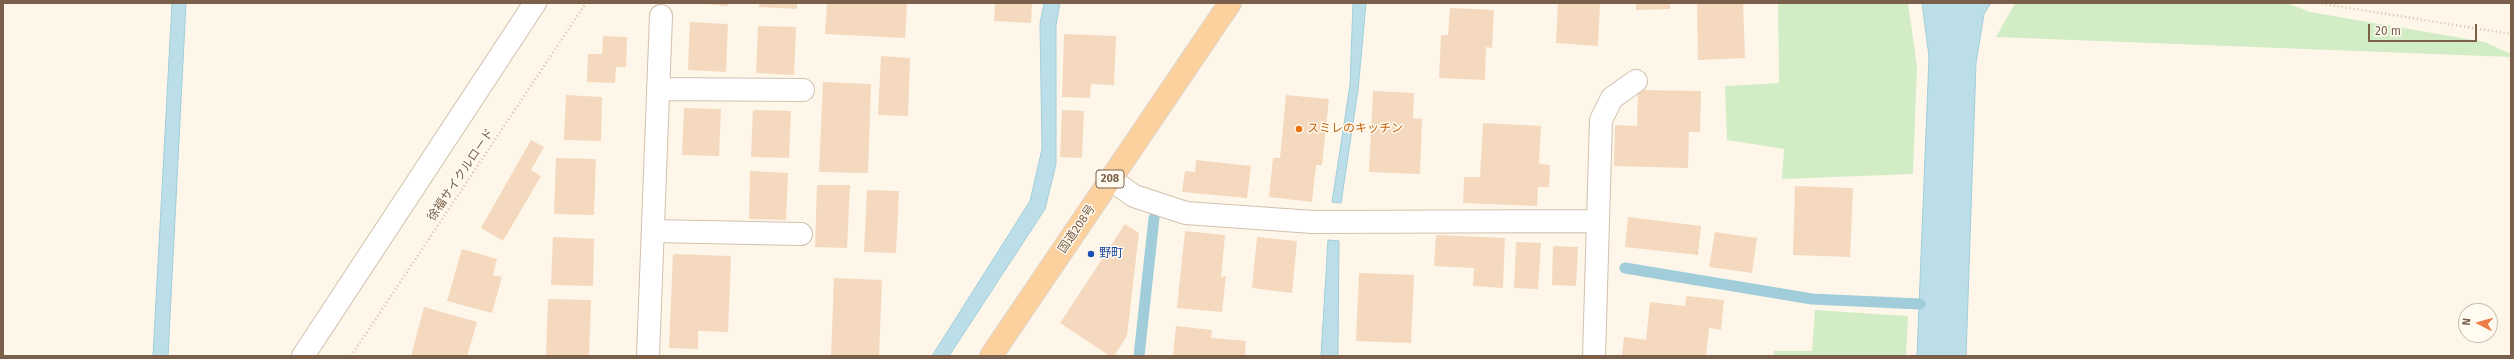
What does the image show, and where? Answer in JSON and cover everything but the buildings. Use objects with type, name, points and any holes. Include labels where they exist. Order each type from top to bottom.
[{"type":"highway","name":"国道208号","points":[[991,356],[1230,3]]},
{"type":"street","points":[[303,356],[535,3]]},
{"type":"street","points":[[648,356],[661,16]]},
{"type":"street","points":[[1594,356],[1601,120],[1612,98],[1636,81]]},
{"type":"street","points":[[658,89],[802,90]]},
{"type":"street","points":[[1110,179],[1134,196],[1186,213],[1313,222],[1598,221]]},
{"type":"street","points":[[652,230],[801,234]]},
{"type":"path","name":"徐福サイクルロード","points":[[351,356],[586,3]]},
{"type":"path","points":[[2318,3],[2511,34]]},
{"type":"green space","points":[[1778,3],[1908,3],[1917,66],[1913,174],[1782,179],[1784,149],[1727,140],[1725,86],[1779,83]]},
{"type":"green space","points":[[2015,3],[2287,3],[2310,12],[2485,42],[2511,54],[2511,57],[1996,37]]},
{"type":"green space","points":[[1815,310],[1908,316],[1906,356],[1774,356],[1774,351],[1812,351]]},
{"type":"water","points":[[172,3],[186,3],[168,356],[153,356]]},
{"type":"water","points":[[1044,3],[1060,3],[1056,25],[1056,164],[1045,209],[949,356],[932,356],[1030,201],[1042,149],[1040,24]]},
{"type":"water","points":[[1353,3],[1366,3],[1358,90],[1341,203],[1332,202],[1350,85]]},
{"type":"water","points":[[1922,3],[1991,3],[1984,14],[1976,63],[1966,356],[1917,356],[1929,57]]},
{"type":"water","points":[[1328,240],[1339,241],[1338,356],[1321,356]]},
{"type":"waterway","points":[[1139,356],[1154,218]]},
{"type":"waterway","points":[[1625,268],[1812,299],[1920,304]]},
{"type":"place","name":"スミレのキッチン","points":[[1299,129]]},
{"type":"place","name":"野町","points":[[1091,254]]}]
